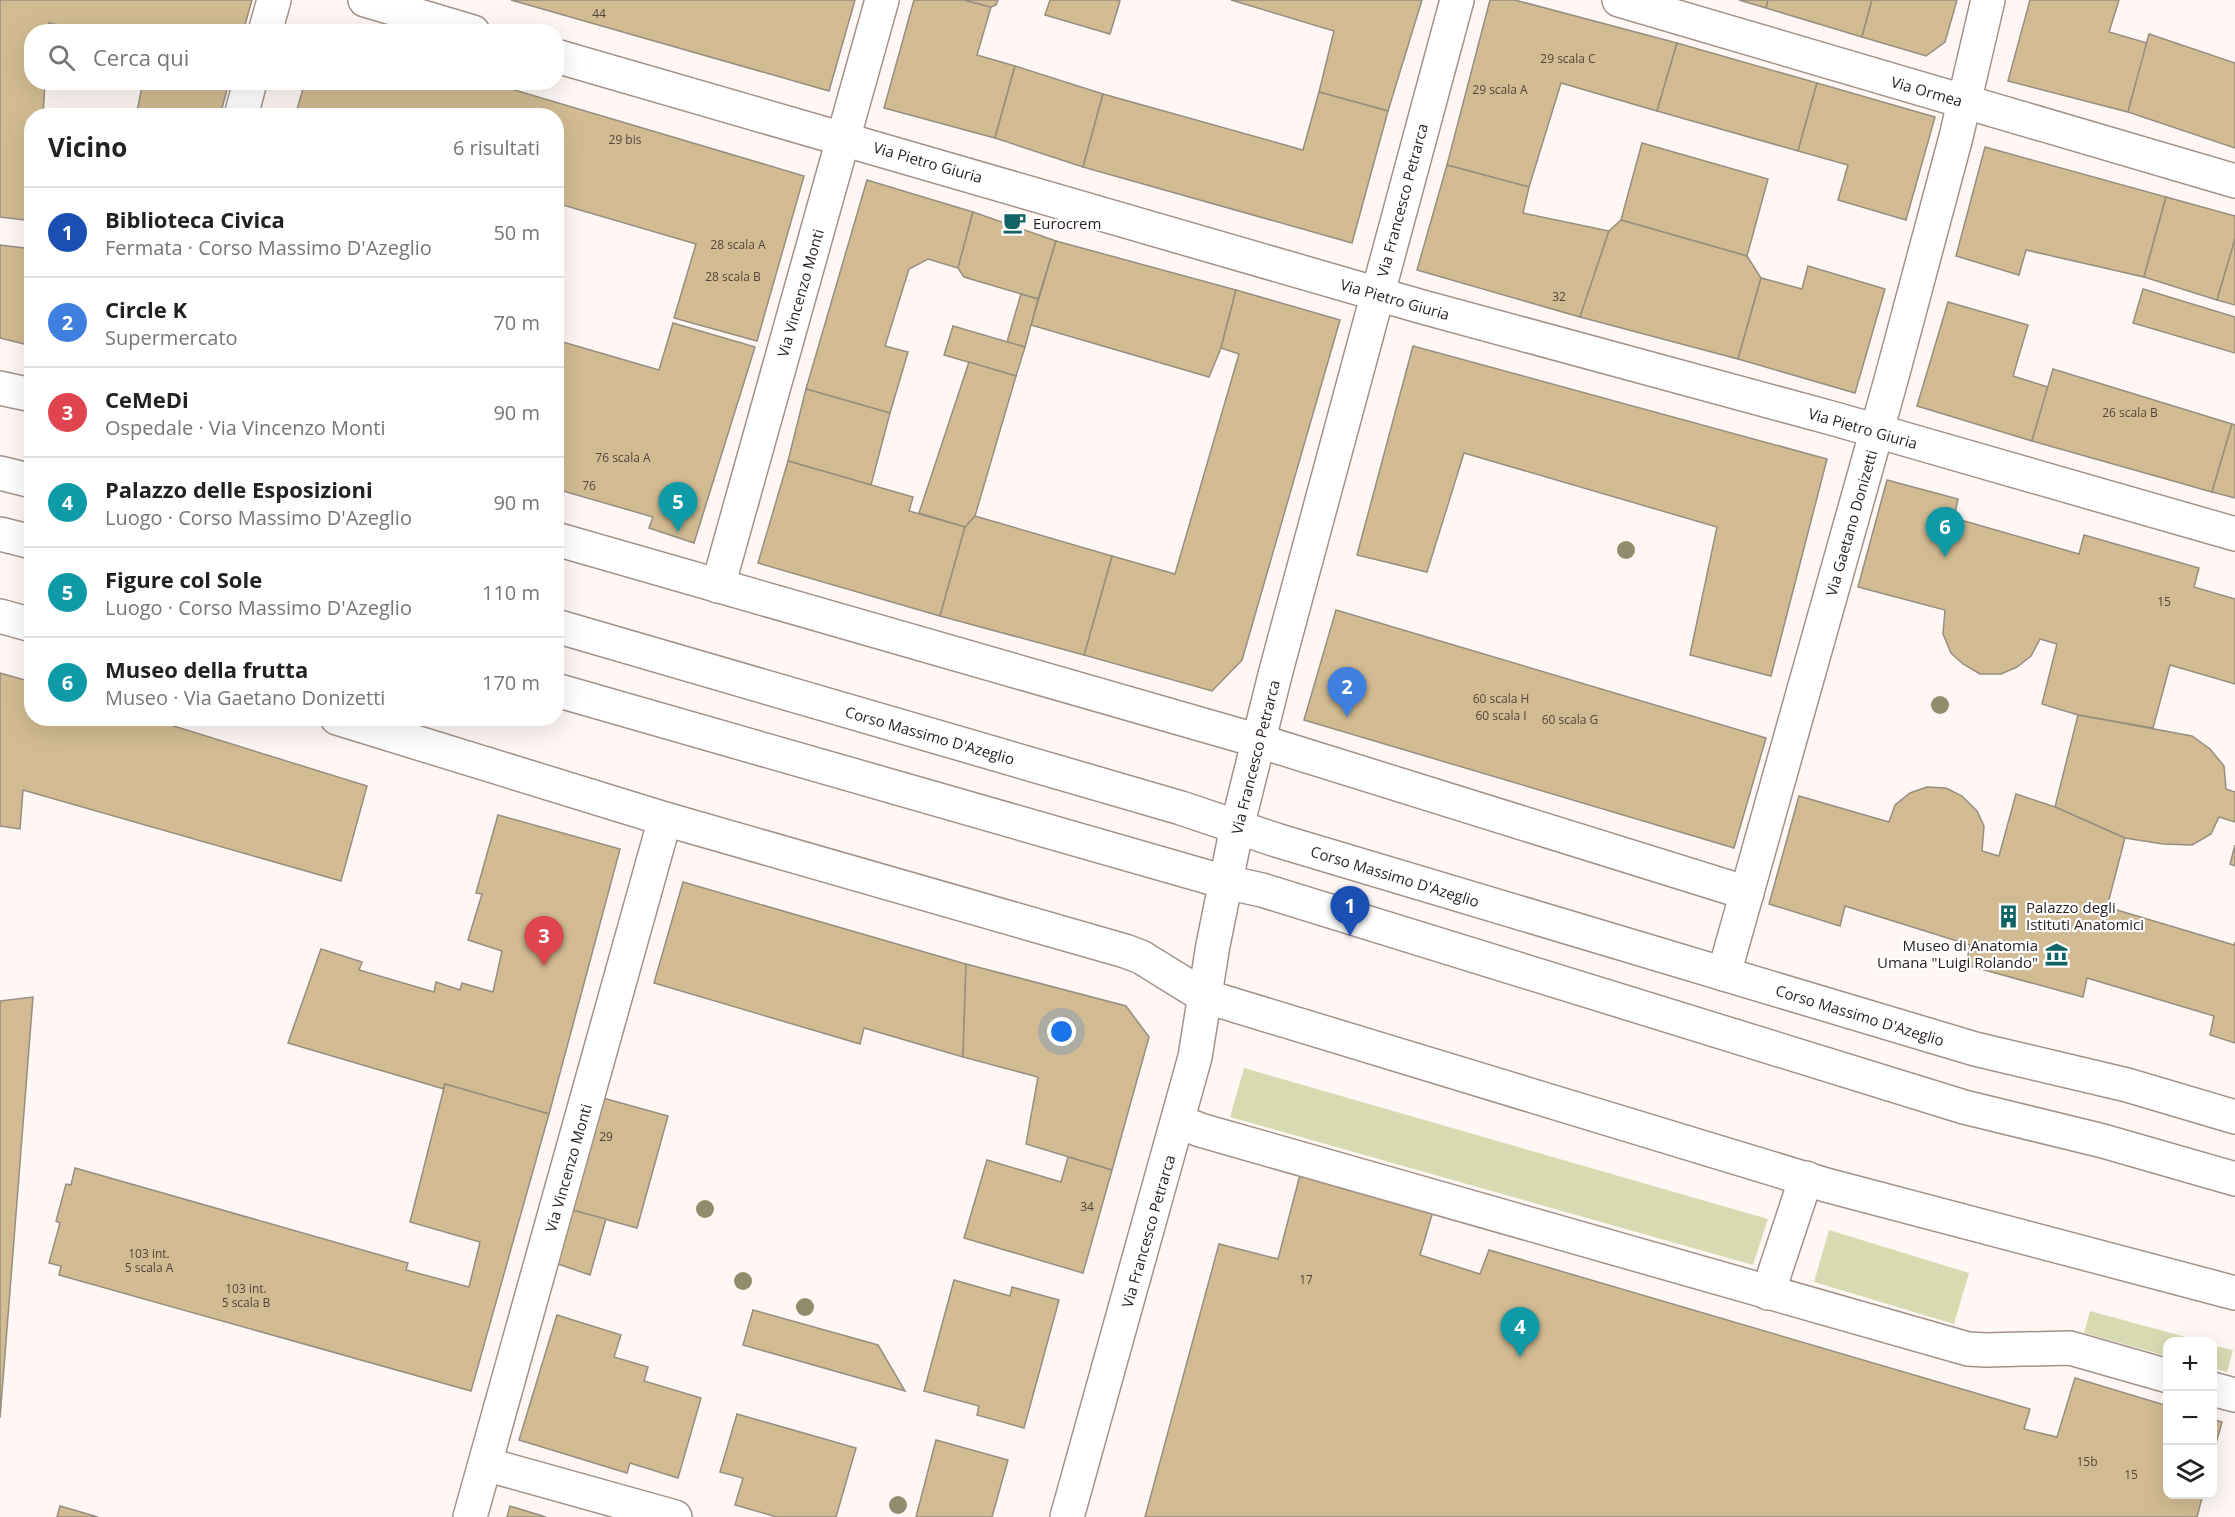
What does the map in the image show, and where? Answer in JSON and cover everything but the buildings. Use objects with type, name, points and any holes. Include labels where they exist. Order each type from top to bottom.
[{"type":"street","points":[[267,24],[274,0]]},
{"type":"street","points":[[364,0],[446,24]]},
{"type":"street","name":"Via Vincenzo Monti","points":[[718,586],[882,0]]},
{"type":"street","name":"Via Francesco Petrarca","points":[[1067,1517],[1199,1041],[1204,996],[1237,827],[1377,293],[1457,0]]},
{"type":"street","name":"Via Ormea","points":[[1619,0],[2235,181]]},
{"type":"street","name":"Via Gaetano Donizetti","points":[[1724,974],[1876,431],[1964,102],[1988,0]]},
{"type":"street","name":"Via Pietro Giuria","points":[[564,58],[1419,306],[1876,431],[2235,534]]},
{"type":"street","points":[[243,108],[248,90]]},
{"type":"street","points":[[0,388],[24,393]]},
{"type":"street","points":[[0,473],[24,479]]},
{"type":"street","points":[[0,534],[24,540]]},
{"type":"street","points":[[564,541],[1259,741],[1747,893]]},
{"type":"street","points":[[0,616],[24,623]]},
{"type":"street","name":"Corso Massimo D'Azeglio","points":[[564,628],[1181,808],[1237,827],[1975,1048],[2127,1085],[2235,1117]]},
{"type":"street","points":[[564,692],[1225,882],[1273,893],[1964,1107],[2103,1141],[2235,1179]]},
{"type":"street","points":[[363,726],[665,819],[1125,951],[1141,957],[1204,996],[1826,1185],[2235,1293]]},
{"type":"street","name":"Via Vincenzo Monti","points":[[470,1517],[665,819]]},
{"type":"street","points":[[1178,1121],[1211,1133],[1968,1348],[1986,1350],[2070,1348],[2163,1375]]},
{"type":"street","points":[[1768,1293],[1806,1178]]},
{"type":"street","points":[[2217,1390],[2235,1395]]},
{"type":"street","points":[[485,1464],[675,1517]]},
{"type":"green space","points":[[1244,1068],[1768,1219],[1753,1265],[1230,1117]]},
{"type":"green space","points":[[1829,1230],[1969,1273],[1954,1324],[1814,1282]]},
{"type":"green space","points":[[2090,1311],[2185,1337],[2163,1337],[2163,1355],[2084,1333]]},
{"type":"green space","points":[[2217,1346],[2233,1350],[2227,1372],[2217,1369]]},
{"type":"place","name":"Eurocrem","points":[[1015,223]]},
{"type":"place","name":"Figure col Sole","points":[[678,532]]},
{"type":"place","name":"Museo della frutta","points":[[1945,557]]},
{"type":"place","name":"Circle K","points":[[1347,717]]},
{"type":"place","name":"Palazzo degli Istituti Anatomici","points":[[2008,916]]},
{"type":"place","name":"Biblioteca Civica","points":[[1350,936]]},
{"type":"place","name":"Museo di Anatomia Umana \"Luigi Rolando\"","points":[[2056,954]]},
{"type":"place","name":"CeMeDi","points":[[544,966]]},
{"type":"place","name":"Palazzo delle Esposizioni","points":[[1520,1357]]}]
